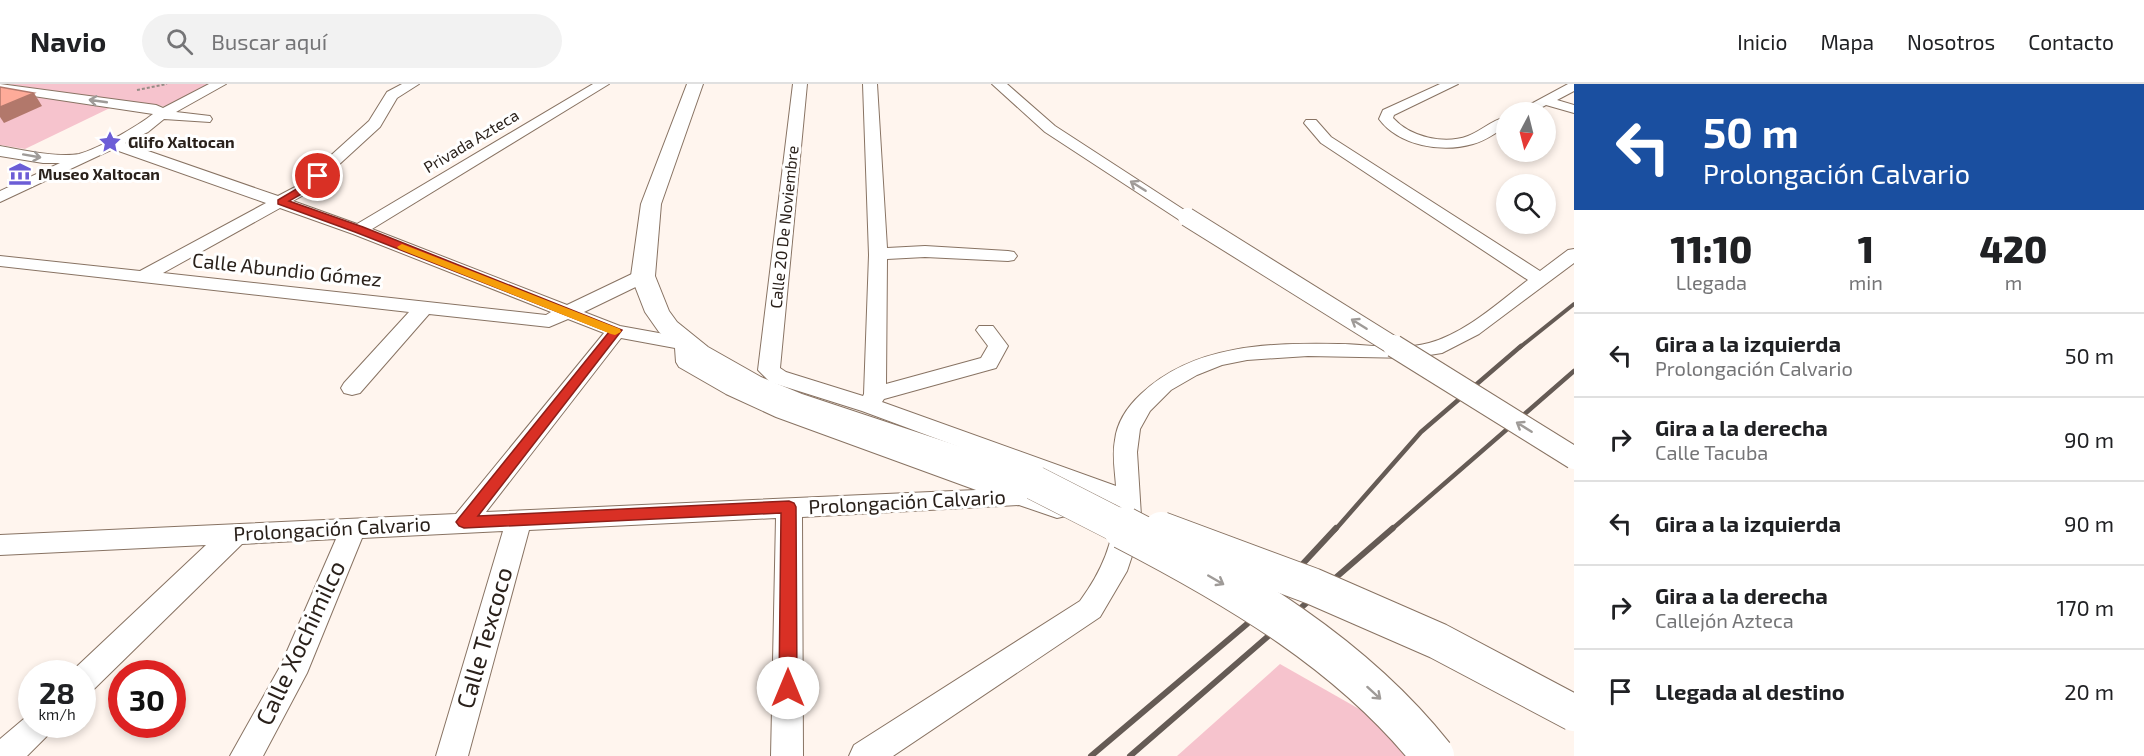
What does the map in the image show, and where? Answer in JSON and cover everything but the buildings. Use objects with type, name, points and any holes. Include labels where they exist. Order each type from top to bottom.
[{"type":"highway","points":[[1029,490],[1139,536],[1283,620],[1342,664],[1395,712],[1433,756]]},
{"type":"main road","points":[[695,84],[651,204],[643,276],[657,312],[692,348],[751,383],[792,401],[941,451],[1029,490],[1312,586],[1438,642],[1574,714]]},
{"type":"street","points":[[0,197],[114,144],[157,115],[219,84]]},
{"type":"street","points":[[142,277],[281,202],[311,182],[375,124],[392,95],[412,84]]},
{"type":"street","name":"Privada Azteca","points":[[359,230],[602,84]]},
{"type":"street","name":"Calle 20 De Noviembre","points":[[800,84],[769,370],[778,377],[872,400]]},
{"type":"street","points":[[870,84],[878,255],[872,400]]},
{"type":"street","points":[[999,84],[1050,129],[1574,458]]},
{"type":"street","points":[[1451,84],[1388,113],[1386,119],[1400,133],[1432,141],[1452,143],[1469,141],[1496,127]]},
{"type":"street","points":[[1546,101],[1574,86]]},
{"type":"street","points":[[0,87],[157,115],[205,119]]},
{"type":"street","points":[[1546,101],[1574,109]]},
{"type":"street","points":[[157,115],[188,126]]},
{"type":"street","points":[[1311,123],[1326,140],[1540,279]]},
{"type":"street","points":[[114,144],[359,230],[616,330],[692,348],[686,362],[750,398],[784,412],[1029,490],[1126,534]]},
{"type":"street","points":[[0,151],[43,158],[82,157]]},
{"type":"street","points":[[878,255],[896,251],[1008,256]]},
{"type":"street","points":[[866,756],[1090,609],[1108,585],[1121,556],[1126,534],[1129,500],[1124,442],[1130,425],[1142,405],[1162,387],[1186,371],[1242,354],[1285,350],[1395,352],[1433,349],[1462,337],[1574,254]]},
{"type":"street","name":"Calle Abundio Gómez","points":[[0,261],[549,321],[643,276]]},
{"type":"street","points":[[352,387],[423,308]]},
{"type":"street","points":[[464,522],[616,330]]},
{"type":"street","points":[[872,400],[989,363],[998,345],[986,330]]},
{"type":"street","points":[[872,400],[1129,500]]},
{"type":"street","name":"Prolongación Calvario","points":[[0,545],[789,507],[979,501],[1029,490]]},
{"type":"street","points":[[787,756],[789,507]]},
{"type":"street","name":"Calle Texcoco","points":[[452,756],[519,520]]},
{"type":"street","name":"Calle Xochimilco","points":[[246,756],[292,673],[353,529]]},
{"type":"street","points":[[96,668],[235,534]]},
{"type":"street","points":[[5,756],[24,738]]},
{"type":"shaded area","points":[[6,84],[212,84],[169,107]]},
{"type":"shaded area","points":[[0,91],[112,107],[25,149],[0,145]]},
{"type":"shaded area","points":[[1280,664],[1442,756],[1177,756]]},
{"type":"railway","points":[[1519,348],[1574,304]]},
{"type":"railway","points":[[1335,530],[1421,432],[1521,346]]},
{"type":"railway","points":[[1391,530],[1574,371]]},
{"type":"railway","points":[[1091,756],[1247,624],[1336,528]]},
{"type":"railway","points":[[1130,756],[1393,528]]},
{"type":"slow traffic","points":[[402,247],[616,330],[615,332]]},
{"type":"place","name":"Glifo Xaltocan","points":[[110,142]]},
{"type":"place","name":"Museo Xaltocan","points":[[20,174]]},
{"type":"route","points":[[318,176],[303,189],[281,202],[616,330],[464,522],[789,507],[788,688]]}]
